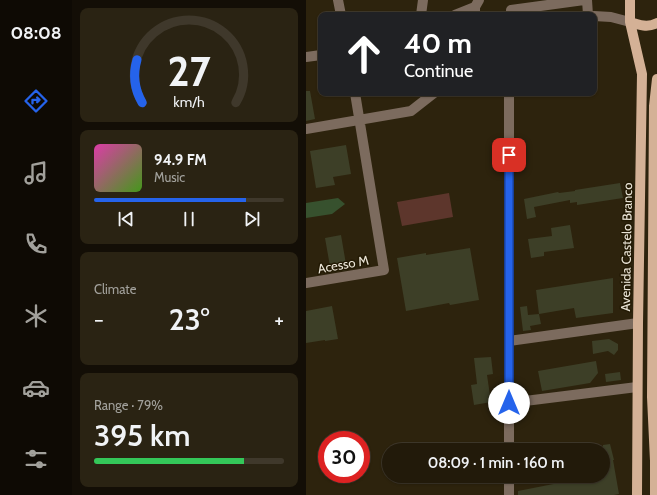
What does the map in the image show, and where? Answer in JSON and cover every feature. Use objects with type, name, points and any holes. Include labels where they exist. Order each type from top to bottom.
[{"type":"main road","name":"Avenida Castelo Branco","points":[[630,0],[630,22],[642,74],[637,387],[637,495]]},
{"type":"main road","points":[[630,22],[648,26],[657,23]]},
{"type":"main road","name":"Avenida Castelo Branco","points":[[655,495],[656,461],[652,397],[655,339],[654,106],[657,79]]},
{"type":"street","points":[[338,0],[340,12]]},
{"type":"street","points":[[421,12],[423,0]]},
{"type":"street","points":[[511,8],[584,0]]},
{"type":"street","points":[[587,0],[588,12]]},
{"type":"street","points":[[463,12],[476,7]]},
{"type":"street","points":[[597,16],[610,17],[630,22]]},
{"type":"street","points":[[306,57],[318,55]]},
{"type":"street","points":[[356,96],[360,120]]},
{"type":"street","points":[[306,129],[412,111],[430,96]]},
{"type":"street","points":[[509,96],[509,443]]},
{"type":"street","name":"Acesso M","points":[[306,283],[384,270],[360,120]]},
{"type":"street","points":[[509,341],[638,323]]},
{"type":"street","points":[[509,403],[637,387]]},
{"type":"street","points":[[509,483],[509,495]]},
{"type":"shaded area","points":[[449,193],[453,217],[402,226],[397,202]]},
{"type":"shaded area","points":[[338,198],[345,204],[332,214],[306,218],[306,203]]},
{"type":"building","points":[[306,91],[310,91],[315,119],[306,121]]},
{"type":"building","points":[[346,145],[351,174],[333,177],[335,185],[316,188],[310,151]]},
{"type":"building","points":[[620,183],[623,198],[577,205],[577,202],[570,203],[570,200],[534,207],[536,217],[527,219],[524,199],[558,192],[575,191]]},
{"type":"building","points":[[570,225],[574,248],[544,252],[544,256],[531,258],[528,239],[552,236],[551,228]]},
{"type":"building","points":[[341,235],[347,270],[331,272],[325,238]]},
{"type":"building","points":[[470,248],[479,300],[450,305],[449,303],[406,311],[397,258]]},
{"type":"building","points":[[613,278],[613,313],[576,318],[574,308],[539,314],[536,290]]},
{"type":"building","points":[[332,306],[338,339],[306,343],[306,311]]},
{"type":"building","points":[[527,306],[528,315],[539,314],[541,324],[530,326],[531,330],[523,331],[520,307]]},
{"type":"building","points":[[609,339],[618,344],[618,350],[614,355],[608,351],[593,354],[592,341]]},
{"type":"building","points":[[491,357],[493,374],[487,375],[491,402],[474,405],[471,385],[477,384],[474,358]]},
{"type":"building","points":[[596,361],[598,373],[590,383],[542,391],[538,371]]},
{"type":"building","points":[[620,372],[621,380],[606,382],[605,374]]},
{"type":"building","points":[[610,444],[619,494],[518,495],[518,491],[559,483],[610,483]]},
{"type":"route","points":[[509,155],[509,403]]}]
